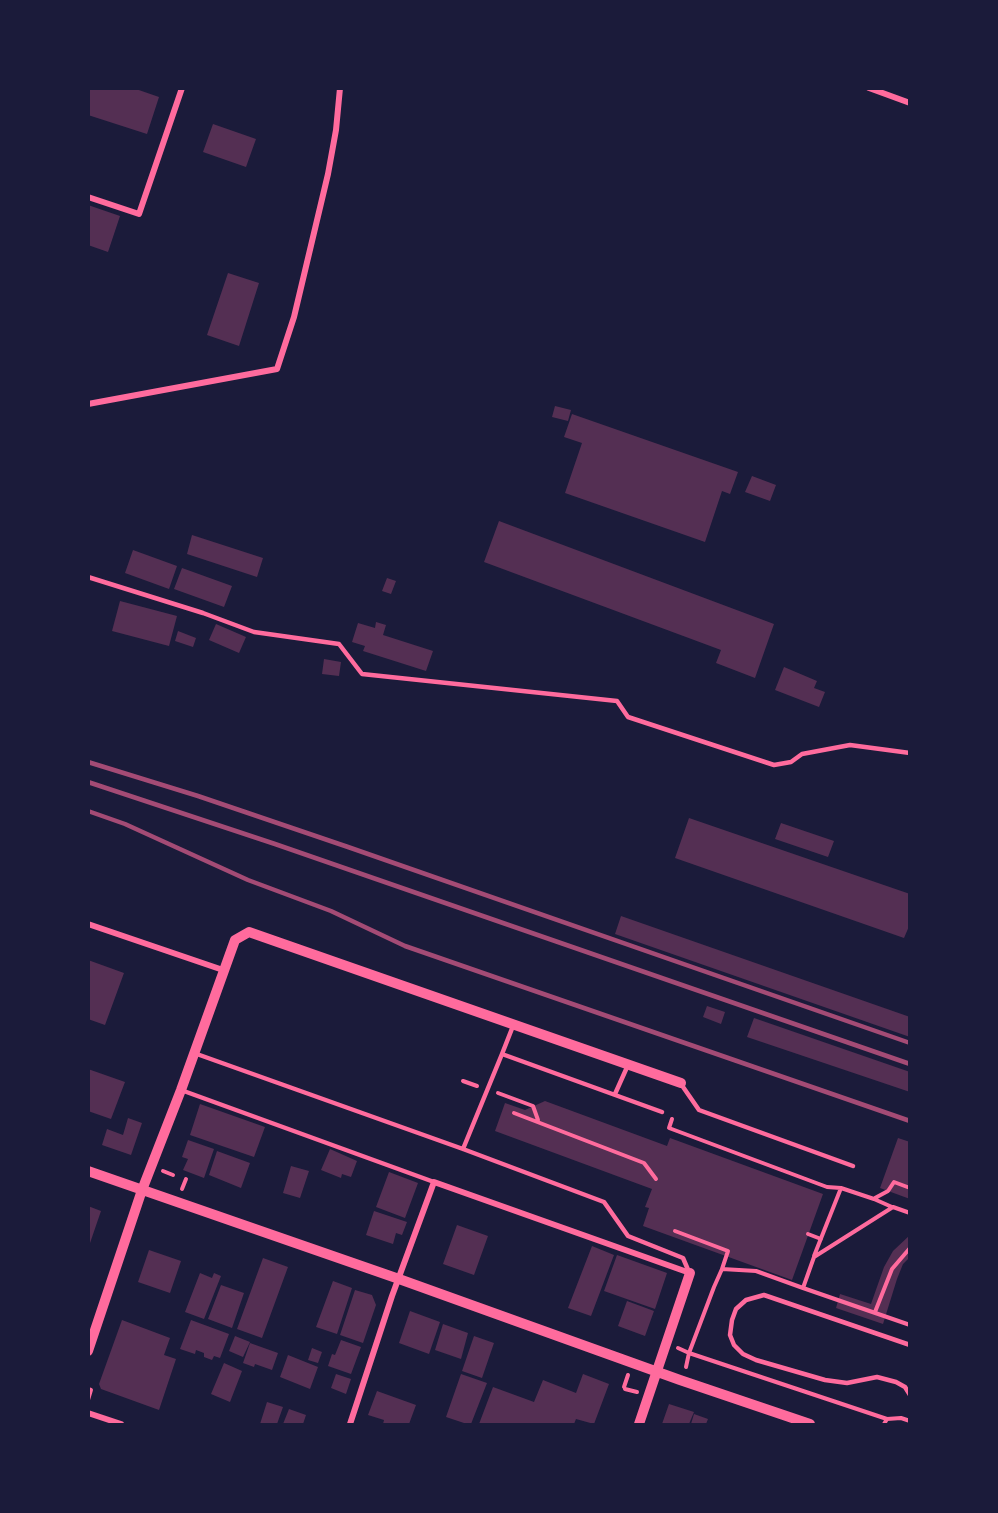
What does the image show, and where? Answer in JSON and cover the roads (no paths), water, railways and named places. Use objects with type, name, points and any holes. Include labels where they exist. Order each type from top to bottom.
[{"type":"street","points":[[88,197],[139,214],[182,88]]},
{"type":"street","points":[[88,404],[277,369],[294,317],[328,174],[336,130],[340,88]]},
{"type":"street","points":[[869,88],[909,103]]},
{"type":"street","points":[[88,924],[223,970]]},
{"type":"street","points":[[88,1351],[142,1190],[181,1090],[223,970],[235,940],[249,932],[681,1083]]},
{"type":"street","points":[[88,1171],[810,1425]]},
{"type":"street","points":[[350,1425],[434,1182],[690,1273],[639,1425]]},
{"type":"street","points":[[88,1413],[121,1425]]},
{"type":"lane","points":[[88,577],[203,613],[254,632],[339,644],[362,675],[618,701],[628,717],[774,765],[791,762],[802,754],[850,745],[909,753]]},
{"type":"lane","points":[[463,1149],[514,1025]]},
{"type":"lane","points":[[194,1053],[604,1202],[628,1236],[683,1258],[690,1273]]},
{"type":"lane","points":[[502,1054],[662,1112]]},
{"type":"lane","points":[[615,1094],[628,1065]]},
{"type":"lane","points":[[681,1083],[699,1110],[853,1166]]},
{"type":"lane","points":[[181,1090],[434,1182]]},
{"type":"lane","points":[[909,1345],[764,1295],[746,1300],[736,1310],[730,1335],[734,1345],[743,1354],[756,1360],[825,1380],[847,1383],[877,1377],[905,1387],[909,1395]]},
{"type":"railway","points":[[88,762],[198,796],[348,847],[910,1043]]},
{"type":"railway","points":[[88,782],[275,844],[910,1064]]},
{"type":"railway","points":[[88,811],[125,824],[248,880],[331,911],[405,946],[910,1121]]}]
